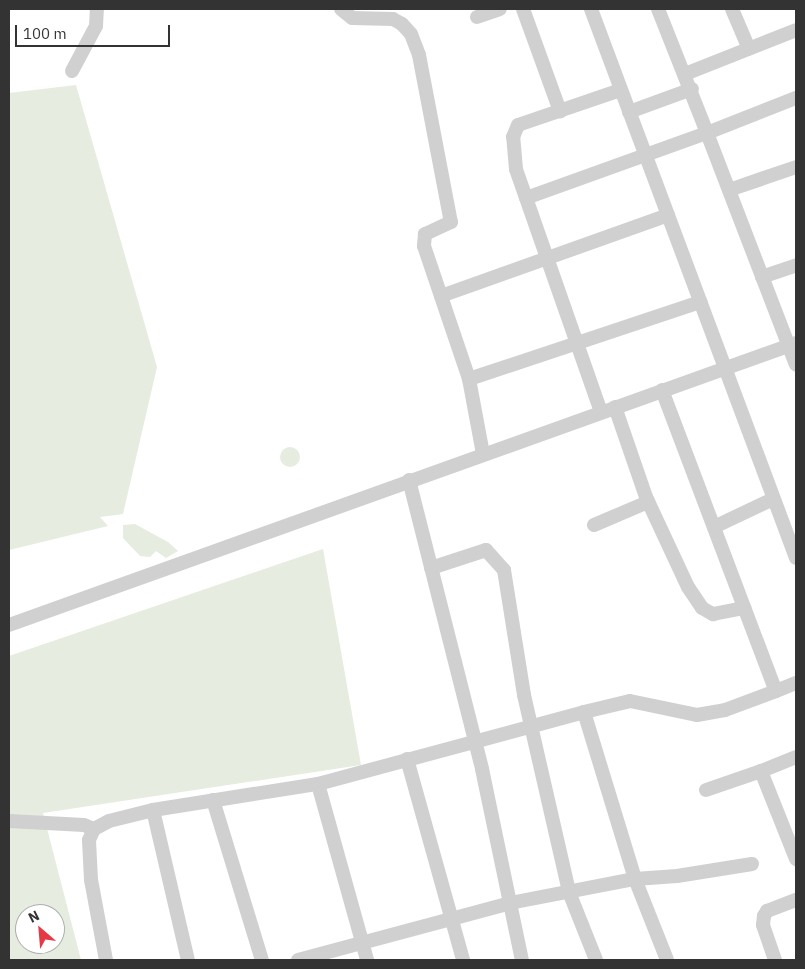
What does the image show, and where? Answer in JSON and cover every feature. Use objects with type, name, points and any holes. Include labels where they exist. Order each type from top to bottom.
[{"type":"street","points":[[72,71],[96,26],[97,9]]},
{"type":"street","points":[[341,9],[352,18],[393,19],[402,24],[411,34],[419,55],[450,213],[450,222],[446,227],[425,234],[424,246],[469,380],[482,454]]},
{"type":"street","points":[[477,17],[500,9]]},
{"type":"street","points":[[523,9],[560,111]]},
{"type":"street","points":[[591,9],[796,558]]},
{"type":"street","points":[[658,9],[692,89],[762,277],[792,344],[796,365]]},
{"type":"street","points":[[732,9],[749,49]]},
{"type":"street","points":[[684,74],[796,30]]},
{"type":"street","points":[[629,112],[692,89]]},
{"type":"street","points":[[601,412],[516,169],[513,130],[518,125],[620,90]]},
{"type":"street","points":[[526,198],[796,98]]},
{"type":"street","points":[[729,190],[795,172]]},
{"type":"street","points":[[441,296],[668,215]]},
{"type":"street","points":[[762,277],[796,265]]},
{"type":"street","points":[[469,380],[701,302]]},
{"type":"street","points":[[9,625],[792,344]]},
{"type":"street","points":[[662,390],[776,691]]},
{"type":"street","points":[[615,407],[648,502],[674,561],[702,608],[713,614],[744,608]]},
{"type":"street","points":[[409,480],[474,739],[522,960]]},
{"type":"street","points":[[714,527],[773,499]]},
{"type":"street","points":[[594,524],[648,502]]},
{"type":"street","points":[[431,568],[486,550],[499,561],[507,580],[511,617],[532,726],[569,892],[596,960]]},
{"type":"street","points":[[106,960],[91,880],[89,840],[94,829],[109,821],[153,810],[318,784],[474,739],[630,701],[697,715],[725,710],[796,684]]},
{"type":"street","points":[[584,712],[634,879],[667,960]]},
{"type":"street","points":[[706,790],[796,757]]},
{"type":"street","points":[[407,759],[463,960]]},
{"type":"street","points":[[762,771],[796,859]]},
{"type":"street","points":[[318,784],[367,960]]},
{"type":"street","points":[[213,800],[262,960]]},
{"type":"street","points":[[153,810],[188,960]]},
{"type":"street","points":[[9,820],[84,825],[94,829]]},
{"type":"street","points":[[298,960],[362,941],[510,903],[634,879],[677,876],[752,864]]},
{"type":"street","points":[[775,960],[763,925],[764,916],[767,911],[796,900]]},
{"type":"shaded area","points":[[76,85],[157,367],[123,514],[100,517],[108,526],[9,550],[9,93]]},
{"type":"shaded area","points":[[286,447],[294,447],[300,453],[300,461],[294,467],[286,467],[280,461],[280,453]]},
{"type":"shaded area","points":[[135,524],[168,542],[178,551],[166,558],[156,551],[150,557],[140,556],[123,538],[123,525]]},
{"type":"shaded area","points":[[323,549],[361,765],[43,813],[81,960],[9,960],[9,656]]}]
